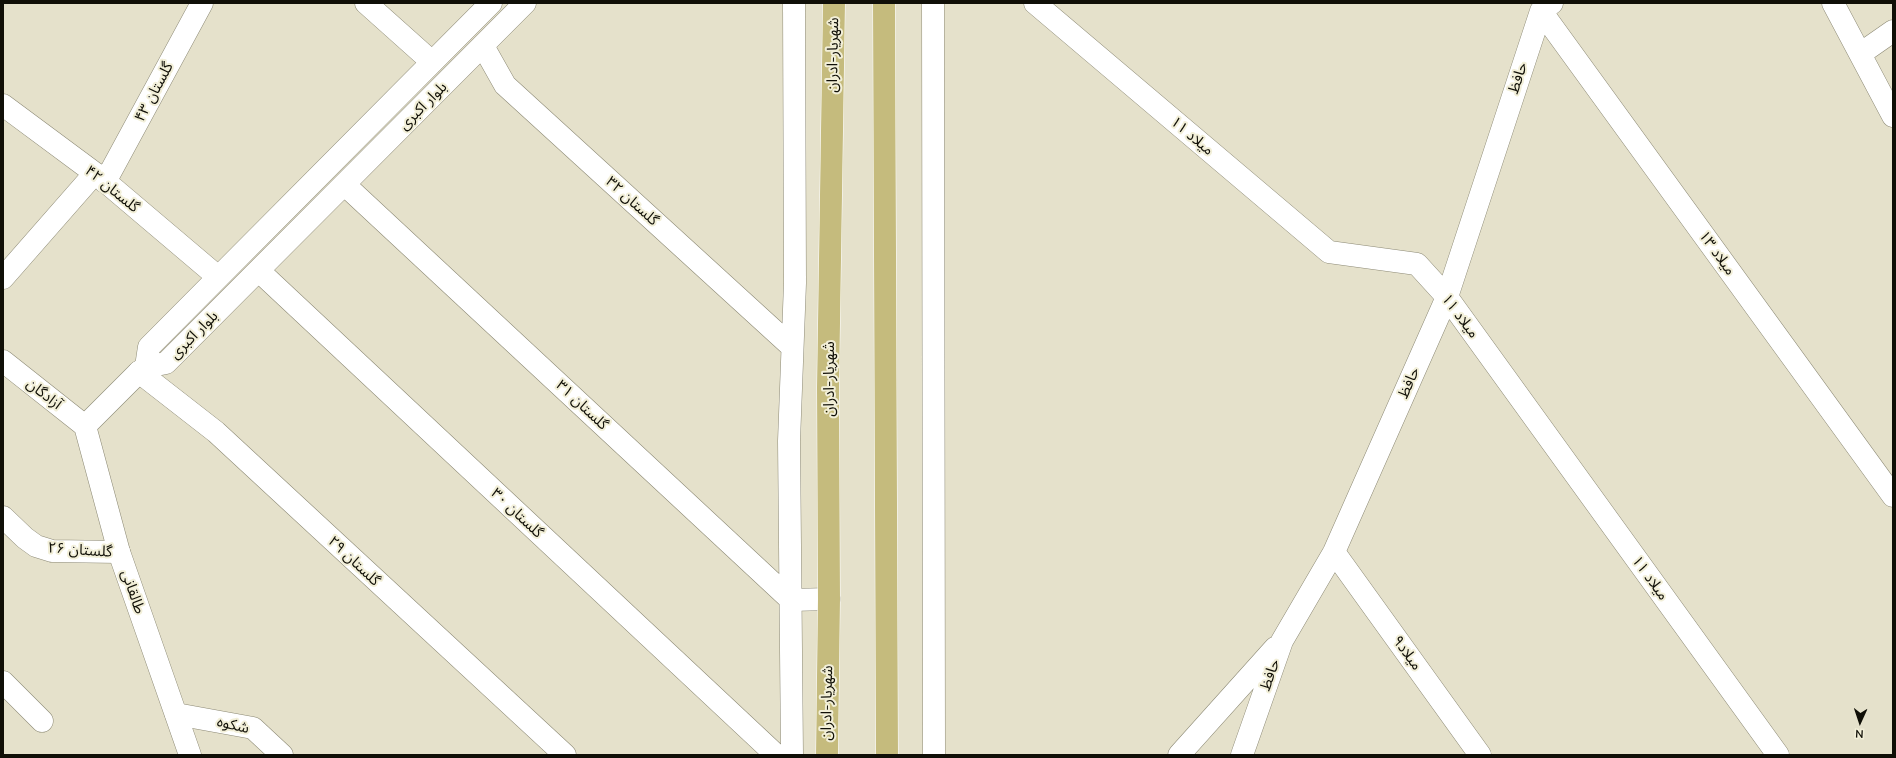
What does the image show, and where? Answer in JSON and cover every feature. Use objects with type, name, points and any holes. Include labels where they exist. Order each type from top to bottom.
[{"type":"main road","name":"شهریار-ادران","points":[[827,755],[829,599],[828,387],[834,3]]},
{"type":"main road","points":[[884,3],[887,755]]},
{"type":"street","name":"گلستان ۴۳","points":[[3,278],[100,178],[202,3]]},
{"type":"street","points":[[366,3],[432,62]]},
{"type":"street","name":"بلوار اکبری","points":[[143,370],[149,347],[490,3]]},
{"type":"street","name":"بلوار اکبری","points":[[143,370],[166,363],[525,3]]},
{"type":"street","points":[[792,755],[790,441],[795,283],[794,3]]},
{"type":"street","points":[[932,3],[934,755]]},
{"type":"street","name":"میلاد ۱۱","points":[[1035,3],[1329,252],[1417,264],[1447,297],[1778,755]]},
{"type":"street","points":[[1833,3],[1893,116]]},
{"type":"street","name":"حافظ","points":[[1242,755],[1282,641],[1334,552],[1447,297],[1546,7]]},
{"type":"street","name":"میلاد ۱۳","points":[[1546,7],[1893,496]]},
{"type":"street","points":[[1860,54],[1893,31]]},
{"type":"street","name":"گلستان ۳۲","points":[[483,46],[505,85],[792,347]]},
{"type":"street","name":"گلستان ۴۲","points":[[3,105],[100,178],[218,278]]},
{"type":"street","name":"گلستان ۳۱","points":[[345,185],[791,600]]},
{"type":"street","name":"گلستان ۳۰","points":[[259,271],[776,755]]},
{"type":"street","name":"آزادگان","points":[[3,361],[85,426]]},
{"type":"street","points":[[85,426],[143,370]]},
{"type":"street","name":"گلستان ۲۹","points":[[143,370],[221,438],[565,755]]},
{"type":"street","name":"طالقانی","points":[[85,426],[119,552],[190,755]]},
{"type":"street","name":"گلستان ۲۶","points":[[3,517],[25,538],[36,546],[52,551],[119,552]]},
{"type":"street","name":"میلاد۹","points":[[1334,552],[1480,755]]},
{"type":"street","points":[[791,600],[829,599]]},
{"type":"street","points":[[1180,755],[1282,641]]},
{"type":"street","points":[[3,682],[42,721]]},
{"type":"street","name":"شکوه","points":[[176,714],[253,728],[282,755]]}]
